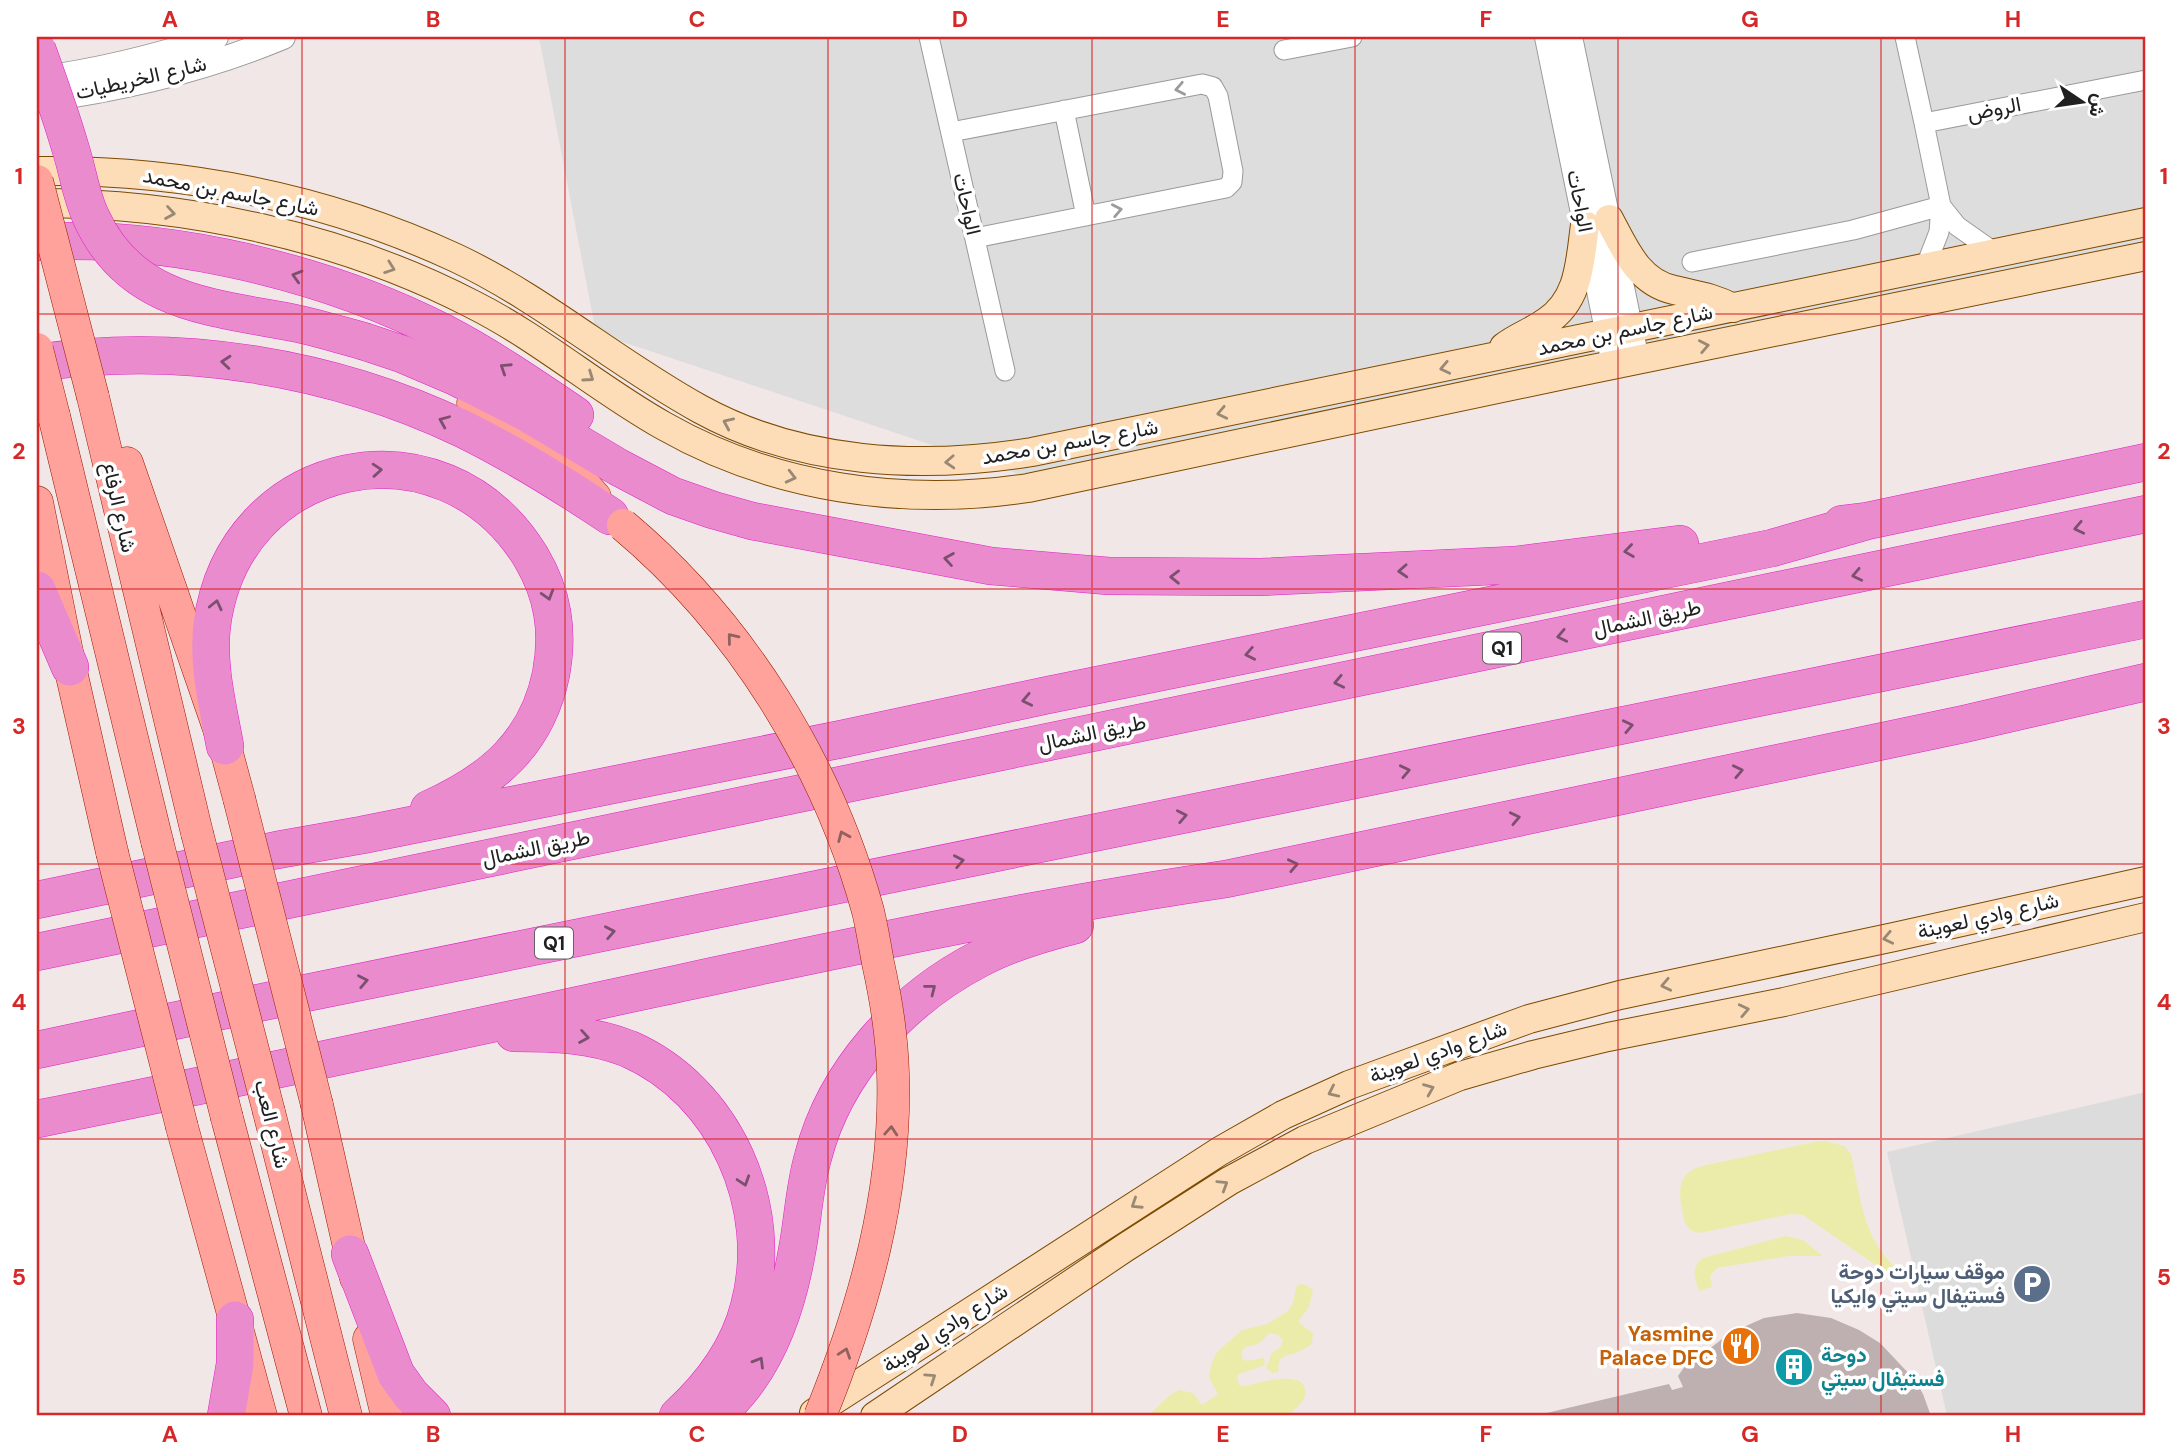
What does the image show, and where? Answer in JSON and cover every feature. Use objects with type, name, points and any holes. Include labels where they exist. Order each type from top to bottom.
[{"type":"highway","points":[[37,48],[64,124],[90,216],[113,252],[141,279],[177,298],[300,325],[364,350],[426,364],[527,413],[618,467],[674,496],[752,521],[942,558],[1004,567],[1109,576],[1222,577],[1515,565],[1867,521]]},
{"type":"highway","points":[[37,242],[104,241],[212,255],[321,283],[365,299],[442,332],[501,365],[601,432],[667,470],[709,490],[824,535]]},
{"type":"highway","points":[[37,363],[119,356],[186,358],[252,364],[317,377],[373,394],[463,429],[555,479],[616,520]]},
{"type":"highway","points":[[37,900],[842,739],[1772,548],[1867,521],[2146,463]]},
{"type":"highway","points":[[225,746],[211,661],[212,626],[227,567],[262,519],[285,499],[311,484],[364,471],[388,469],[420,474],[454,486],[478,500],[523,544],[542,576],[551,600],[554,658],[547,690],[523,739],[506,760],[485,779],[452,799],[362,835]]},
{"type":"highway","name":"طريق الشمال","points":[[37,951],[2146,514]]},
{"type":"highway","points":[[37,590],[70,667]]},
{"type":"highway","name":"Q1","points":[[37,1051],[296,995],[1404,772],[2146,619]]},
{"type":"highway","points":[[37,1119],[331,1059],[829,951],[1142,892],[1226,879],[1964,724],[2146,682]]},
{"type":"highway","points":[[1964,724],[2146,708]]},
{"type":"highway","points":[[718,1416],[748,1380],[770,1344],[787,1298],[797,1251],[804,1195],[813,1154],[825,1121],[857,1064],[885,1029],[944,979],[981,958],[1057,929],[1145,906],[1226,879]]},
{"type":"highway","points":[[418,1039],[553,1033],[602,1041],[651,1060],[671,1074],[697,1098],[722,1130],[736,1156],[752,1210],[756,1238],[750,1306],[728,1357],[713,1380],[678,1416]]},
{"type":"highway","points":[[350,1254],[396,1374],[411,1395],[432,1416]]},
{"type":"highway","points":[[226,1416],[235,1364],[235,1320]]},
{"type":"main road","points":[[37,60],[58,155],[79,225],[89,245],[129,287],[156,304],[191,318],[364,350],[488,411],[561,461],[616,520],[667,565],[744,653],[777,704],[815,771],[847,847],[868,913],[883,984],[893,1073],[886,1184],[878,1228],[844,1358],[820,1416]]},
{"type":"main road","name":"شارع جاسم بن محمد","points":[[37,171],[134,174],[198,181],[293,200],[371,223],[456,258],[496,279],[554,313],[656,383],[728,423],[783,442],[845,456],[915,463],[1001,457],[2146,222]]},
{"type":"main road","name":"شارع الرفاع","points":[[37,181],[94,400],[197,833]]},
{"type":"main road","name":"شارع جاسم بن محمد","points":[[37,203],[102,205],[213,219],[273,232],[373,261],[441,289],[504,321],[664,426],[730,458],[782,475],[849,488],[937,496],[1028,488],[2146,256]]},
{"type":"main road","points":[[1488,359],[1511,341],[1548,321],[1566,303],[1597,222],[1646,277],[1665,288],[1711,298],[1733,308]]},
{"type":"main road","name":"شارع الرفاع","points":[[37,349],[157,841]]},
{"type":"main road","points":[[94,400],[122,449],[225,746],[317,1105],[387,1416]]},
{"type":"main road","points":[[37,502],[70,667],[112,852],[261,1416]]},
{"type":"main road","name":"شارع العب","points":[[197,833],[346,1416]]},
{"type":"main road","name":"شارع العب","points":[[157,841],[306,1416]]},
{"type":"main road","name":"شارع وادي لعوينة","points":[[809,1416],[1220,1151],[1283,1115],[1349,1084],[1529,1019],[1620,995],[2146,881]]},
{"type":"main road","name":"شارع وادي لعوينة","points":[[875,1416],[1229,1181],[1305,1140],[1460,1076],[1608,1037],[1784,1002],[2146,917]]},
{"type":"street","name":"شارع الخريطيات","points":[[37,79],[101,68],[216,37]]},
{"type":"street","name":"شارع الخريطيات","points":[[37,100],[88,93],[156,78],[283,37]]},
{"type":"street","name":"الواحات","points":[[929,37],[1005,371]]},
{"type":"street","points":[[1284,50],[1352,37]]},
{"type":"street","name":"الواحات","points":[[1547,37],[1597,222],[1626,362]]},
{"type":"street","name":"الواحات","points":[[1570,37],[1597,222]]},
{"type":"street","points":[[1905,37],[1941,206],[1939,232],[1925,268]]},
{"type":"street","name":"الروض","points":[[1923,123],[2146,80]]},
{"type":"street","points":[[951,132],[1202,84],[1213,87],[1218,96],[1234,171],[1229,185],[1222,189],[975,238]]},
{"type":"street","points":[[1064,110],[1086,216]]},
{"type":"street","points":[[1941,206],[1958,226],[1994,252]]},
{"type":"street","points":[[1692,262],[1853,230],[1941,206]]},
{"type":"shaded area","points":[[539,37],[2146,37],[2146,242],[1028,477],[596,333]]},
{"type":"shaded area","name":"موقف سيارات دوحة فستيفال سيتي وايكيا","points":[[2146,1092],[2146,1416],[1947,1416],[1887,1152]]},
{"type":"green space","points":[[1825,1141],[1844,1146],[1851,1154],[1862,1208],[1873,1238],[1894,1266],[1909,1280],[1905,1283],[1803,1215],[1791,1214],[1700,1233],[1686,1225],[1680,1195],[1682,1182],[1689,1172],[1702,1166]]},
{"type":"green space","points":[[1786,1236],[1803,1240],[1823,1256],[1789,1256],[1717,1268],[1710,1276],[1712,1287],[1699,1291],[1695,1269],[1703,1258]]},
{"type":"green space","points":[[1299,1284],[1313,1290],[1309,1307],[1298,1322],[1313,1333],[1312,1343],[1282,1358],[1278,1372],[1272,1373],[1266,1368],[1271,1354],[1280,1348],[1283,1340],[1278,1335],[1269,1333],[1261,1342],[1245,1347],[1242,1351],[1242,1358],[1246,1361],[1264,1358],[1265,1365],[1237,1375],[1239,1385],[1243,1386],[1287,1379],[1302,1383],[1305,1397],[1294,1411],[1287,1416],[1148,1416],[1179,1390],[1193,1393],[1202,1405],[1218,1394],[1209,1378],[1217,1352],[1242,1330],[1267,1324],[1288,1311]]},
{"type":"building","name":"دوحة فستيفال سيتي","points":[[1797,1313],[1831,1318],[1880,1343],[1914,1379],[1931,1416],[1534,1416],[1669,1384],[1672,1390],[1683,1387],[1678,1376],[1698,1348],[1704,1353],[1730,1333],[1764,1318]]},
{"type":"place","name":"موقف سيارات دوحة فستيفال سيتي وايكيا","points":[[2032,1284]]},
{"type":"place","name":"Yasmine Palace DFC","points":[[1741,1346]]},
{"type":"place","name":"دوحة فستيفال سيتي","points":[[1794,1367]]}]
